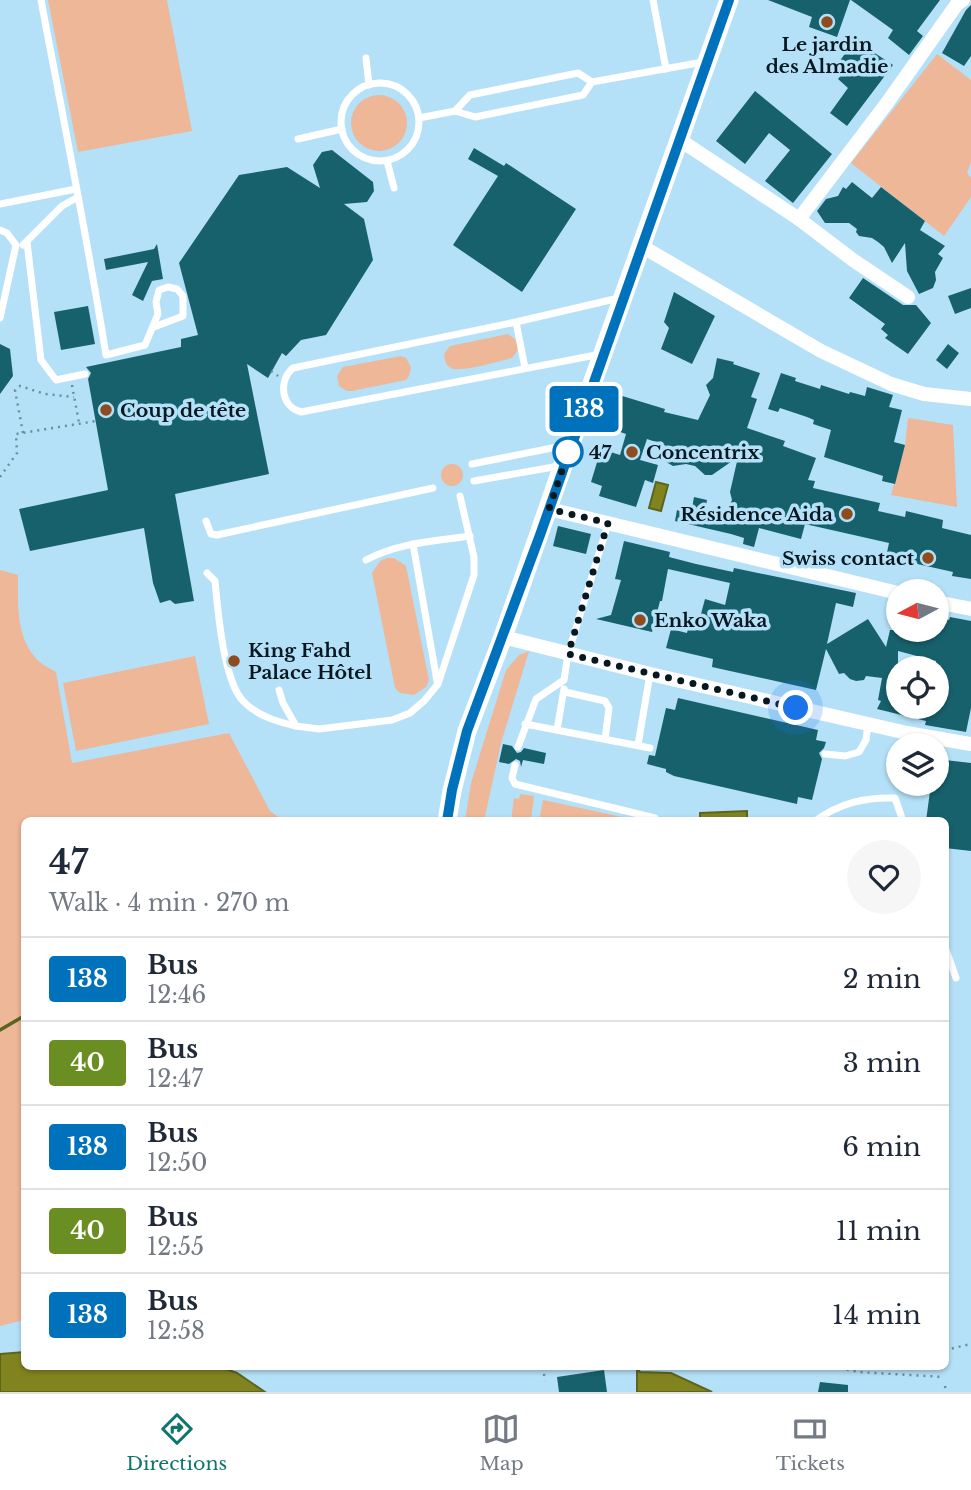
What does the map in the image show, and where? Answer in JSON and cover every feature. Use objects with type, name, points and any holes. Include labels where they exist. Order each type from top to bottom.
[{"type":"street","points":[[448,817],[467,731],[643,247],[729,0]]},
{"type":"street","points":[[799,219],[887,103],[957,4],[963,0]]},
{"type":"street","points":[[680,140],[799,219],[908,297]]},
{"type":"street","points":[[643,247],[821,351],[891,384],[924,394],[971,399]]},
{"type":"street","points":[[549,509],[886,590]]},
{"type":"street","points":[[949,605],[971,609]]},
{"type":"street","points":[[503,637],[868,724],[971,744]]},
{"type":"lane","points":[[41,0],[86,230],[106,355],[145,345],[158,314],[156,302],[159,290],[168,287],[177,289],[183,296],[183,316],[154,327]]},
{"type":"lane","points":[[653,0],[666,69]]},
{"type":"lane","points":[[366,58],[369,85]]},
{"type":"lane","points":[[455,111],[470,95],[578,73],[592,82],[707,61]]},
{"type":"lane","points":[[419,118],[455,111],[475,117],[569,98],[583,95],[592,82]]},
{"type":"lane","points":[[388,84],[397,87],[412,100],[419,118],[419,128],[405,153],[379,162],[362,157],[348,145],[341,119],[347,102],[360,88],[388,84]]},
{"type":"lane","points":[[298,139],[342,129]]},
{"type":"lane","points":[[387,161],[394,188]]},
{"type":"lane","points":[[0,204],[77,193]]},
{"type":"lane","points":[[15,253],[77,193]]},
{"type":"lane","points":[[0,230],[14,239],[15,253],[0,318]]},
{"type":"lane","points":[[27,242],[41,360],[56,380],[85,374]]},
{"type":"lane","points":[[604,353],[301,412],[293,410],[287,404],[282,384],[286,374],[293,368],[623,297]]},
{"type":"lane","points":[[516,322],[525,368]]},
{"type":"lane","points":[[472,464],[571,444]]},
{"type":"lane","points":[[474,481],[563,465]]},
{"type":"lane","points":[[206,521],[211,534],[217,535],[433,488]]},
{"type":"lane","points":[[207,573],[215,581],[228,670],[233,686],[243,701],[277,722],[319,729],[392,720],[410,713],[438,684],[474,575],[474,557],[460,496]]},
{"type":"lane","points":[[557,730],[565,692],[568,654],[608,523]]},
{"type":"lane","points":[[366,560],[380,552],[413,544],[470,536]]},
{"type":"lane","points":[[413,544],[438,684]]},
{"type":"lane","points":[[638,745],[650,674]]},
{"type":"lane","points":[[518,747],[536,699],[564,680]]},
{"type":"lane","points":[[279,690],[296,726]]},
{"type":"lane","points":[[565,692],[608,704],[605,739]]},
{"type":"lane","points":[[525,724],[650,748]]},
{"type":"lane","points":[[825,754],[845,757],[859,752],[866,740],[868,724]]},
{"type":"lane","points":[[515,765],[512,778],[515,784],[651,817]]},
{"type":"lane","points":[[820,817],[856,800],[881,797],[895,798],[902,817]]},
{"type":"lane","points":[[949,958],[956,978]]},
{"type":"path","points":[[71,377],[79,423]]},
{"type":"path","points":[[23,433],[15,390],[20,386],[45,394],[74,397]]},
{"type":"path","points":[[0,477],[17,453],[16,434],[96,421]]},
{"type":"path","points":[[949,1349],[971,1344]]},
{"type":"path","points":[[543,1370],[545,1381]]},
{"type":"path","points":[[849,1370],[943,1377]]},
{"type":"path","points":[[945,1386],[946,1392]]},
{"type":"shaded area","points":[[48,0],[167,0],[192,131],[78,152]]},
{"type":"shaded area","points":[[937,54],[971,80],[971,162],[967,173],[971,178],[971,197],[944,236],[851,163]]},
{"type":"shaded area","points":[[373,95],[385,95],[395,99],[403,107],[407,123],[403,139],[395,147],[385,151],[373,151],[363,147],[355,139],[351,129],[351,117],[355,107],[363,99]]},
{"type":"shaded area","points":[[508,334],[516,340],[518,350],[512,358],[463,369],[451,368],[446,364],[444,354],[450,346]]},
{"type":"shaded area","points":[[401,356],[406,358],[411,367],[406,380],[352,391],[339,386],[337,376],[343,367]]},
{"type":"shaded area","points":[[908,418],[953,425],[957,507],[891,495],[905,445]]},
{"type":"shaded area","points":[[452,464],[460,467],[463,475],[460,483],[452,486],[444,483],[441,475],[444,467]]},
{"type":"shaded area","points":[[656,482],[668,485],[661,511],[649,508]]},
{"type":"shaded area","points":[[394,558],[406,566],[429,680],[426,687],[414,695],[400,693],[395,688],[372,573],[380,561]]},
{"type":"shaded area","points":[[0,570],[18,575],[19,617],[24,638],[36,659],[56,672],[72,763],[229,733],[270,811],[278,817],[21,817],[21,1321],[0,1326]]},
{"type":"shaded area","points":[[529,651],[501,743],[485,817],[466,817],[471,783],[506,670],[519,655]]},
{"type":"shaded area","points":[[195,656],[209,724],[76,751],[63,683]]},
{"type":"shaded area","points":[[520,794],[534,796],[531,817],[512,817],[514,798],[519,799]]},
{"type":"shaded area","points":[[543,800],[622,817],[540,817]]},
{"type":"shaded area","points":[[747,811],[747,817],[700,817],[700,813]]},
{"type":"shaded area","points":[[21,1352],[21,1370],[228,1370],[265,1392],[0,1392],[0,1354]]},
{"type":"shaded area","points":[[638,1370],[671,1373],[712,1392],[637,1392]]},
{"type":"building","name":"Le jardin des Almadie","points":[[768,0],[850,0],[837,37],[809,27],[812,17]]},
{"type":"building","points":[[851,0],[940,0],[917,31],[923,36],[909,55],[888,38],[893,30]]},
{"type":"building","points":[[971,5],[971,56],[964,66],[942,53]]},
{"type":"building","points":[[855,40],[893,65],[847,126],[830,113],[848,88],[838,79],[843,73],[836,66]]},
{"type":"building","points":[[755,91],[832,154],[793,203],[765,181],[790,150],[769,133],[745,164],[716,141]]},
{"type":"building","points":[[474,148],[504,166],[506,163],[576,209],[522,292],[453,245],[498,176],[468,159]]},
{"type":"building","points":[[332,150],[373,182],[374,191],[367,202],[344,204],[364,219],[373,260],[326,335],[301,340],[286,356],[282,353],[268,378],[247,364],[269,474],[175,494],[194,601],[175,604],[170,600],[160,603],[153,583],[144,528],[30,551],[19,509],[108,490],[88,379],[91,373],[86,367],[181,347],[181,339],[198,335],[179,263],[239,175],[287,167],[320,188],[313,165],[322,152]]},
{"type":"building","points":[[852,182],[872,198],[881,187],[925,221],[920,230],[945,246],[938,254],[943,258],[935,272],[933,288],[919,294],[907,271],[905,243],[892,263],[884,247],[872,238],[859,236],[857,229],[849,223],[825,223],[817,211],[826,199],[838,196],[843,187],[846,189]]},
{"type":"building","points":[[157,244],[163,279],[152,281],[143,301],[132,295],[148,262],[106,270],[104,259],[154,249]]},
{"type":"building","points":[[863,278],[903,305],[916,305],[931,323],[908,354],[885,338],[888,335],[881,329],[885,324],[849,298]]},
{"type":"building","points":[[971,288],[971,308],[955,314],[948,296]]},
{"type":"building","points":[[674,292],[715,316],[692,364],[661,349],[669,328],[664,322]]},
{"type":"building","points":[[88,306],[95,344],[61,350],[54,312]]},
{"type":"building","points":[[0,344],[10,349],[13,376],[0,394]]},
{"type":"building","points":[[948,344],[959,353],[947,369],[936,360]]},
{"type":"building","points":[[717,358],[760,373],[751,397],[757,399],[747,428],[785,441],[783,446],[816,458],[808,480],[815,481],[813,488],[880,503],[878,511],[905,517],[906,511],[943,520],[942,528],[971,535],[971,579],[952,576],[953,572],[886,557],[889,543],[805,524],[801,539],[759,528],[754,547],[743,544],[744,538],[675,521],[677,510],[691,514],[694,497],[707,500],[704,515],[723,519],[732,500],[730,492],[738,457],[712,475],[705,475],[695,466],[673,466],[661,459],[665,445],[647,439],[640,460],[658,465],[653,483],[645,480],[636,507],[599,496],[602,486],[591,482],[601,449],[620,455],[626,434],[609,428],[619,395],[665,409],[664,412],[698,420],[710,395],[706,385],[713,378]]},
{"type":"building","points":[[781,373],[820,389],[821,385],[865,396],[867,387],[893,395],[889,407],[902,410],[894,442],[905,445],[895,484],[882,481],[883,476],[824,457],[831,430],[813,424],[814,420],[780,408],[778,412],[768,409]]},
{"type":"building","points":[[558,526],[591,534],[586,554],[553,546]]},
{"type":"building","points":[[624,541],[670,552],[669,557],[696,564],[733,572],[734,568],[856,593],[853,607],[836,603],[827,644],[868,619],[886,647],[887,642],[949,642],[950,617],[971,621],[971,708],[966,732],[925,725],[926,721],[918,719],[949,719],[949,656],[917,656],[898,651],[898,656],[886,656],[886,711],[877,709],[881,701],[878,700],[882,678],[866,676],[864,680],[856,681],[844,673],[839,674],[826,649],[816,690],[712,667],[713,659],[666,648],[671,629],[687,633],[689,624],[698,625],[705,599],[725,605],[730,583],[668,569],[652,632],[596,619],[611,615],[621,580],[615,579]]},
{"type":"building","points":[[678,698],[818,730],[816,740],[826,742],[819,753],[822,759],[812,800],[798,797],[797,804],[674,776],[666,772],[666,769],[647,764],[649,755],[655,756],[666,708],[675,710]]},
{"type":"building","points":[[503,744],[512,746],[517,753],[524,748],[546,753],[544,764],[523,760],[521,767],[520,761],[516,759],[509,764],[499,762]]},
{"type":"building","points":[[949,760],[971,763],[971,851],[949,848],[949,817],[927,817],[929,796],[949,796]]},
{"type":"building","points":[[604,1370],[607,1392],[559,1392],[557,1377]]},
{"type":"building","points":[[820,1382],[848,1385],[848,1392],[818,1392]]},
{"type":"waterway","points":[[0,1030],[21,1018]]},
{"type":"bus line","name":"138","points":[[448,817],[467,731],[540,535],[729,0]]},
{"type":"place","name":"Le jardin des Almadie","points":[[827,22]]},
{"type":"place","name":"Coup de tête","points":[[106,410]]},
{"type":"place","name":"47","points":[[568,452]]},
{"type":"place","name":"Concentrix","points":[[632,452]]},
{"type":"place","name":"Résidence Aida","points":[[847,514]]},
{"type":"place","name":"Swiss contact","points":[[928,558]]},
{"type":"place","name":"Enko Waka","points":[[640,620]]},
{"type":"place","name":"King Fahd Palace Hôtel","points":[[234,661]]},
{"type":"route","points":[[568,452],[571,444],[549,509],[608,523],[568,654],[796,708]]}]
